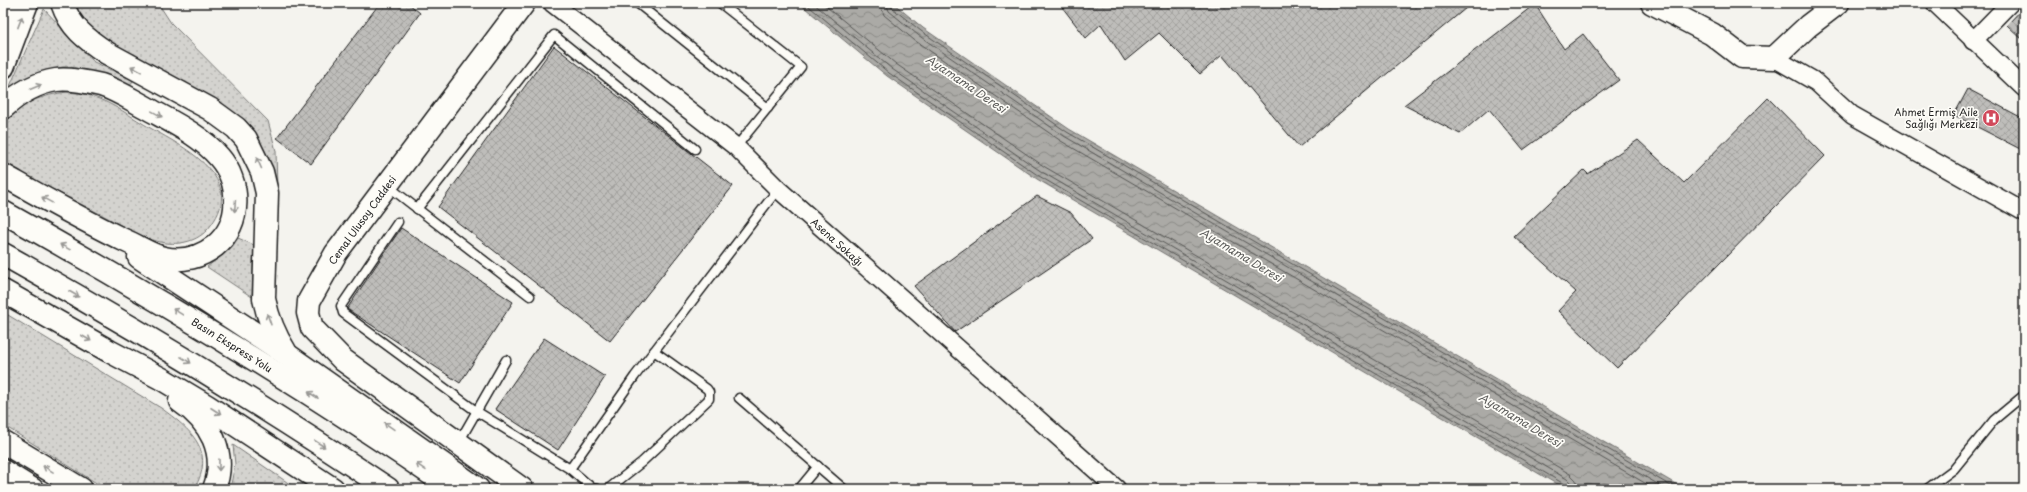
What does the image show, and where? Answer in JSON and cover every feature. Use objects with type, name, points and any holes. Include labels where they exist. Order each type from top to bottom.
[{"type":"main road","points":[[3,20],[10,3]]},
{"type":"main road","points":[[3,67],[27,3]]},
{"type":"main road","points":[[62,3],[72,24],[91,42],[107,53],[210,109],[236,128],[246,139],[262,172],[267,193],[264,278],[265,304],[275,335],[286,354]]},
{"type":"main road","name":"Cemal Ulusoy Caddesi","points":[[522,489],[343,360],[312,328],[308,313],[309,301],[336,253],[524,3]]},
{"type":"main road","points":[[1652,3],[1712,34],[1742,57],[1774,58],[1808,26],[1838,3]]},
{"type":"main road","points":[[3,108],[15,98],[36,87],[56,80],[102,86],[122,94],[178,125],[210,147],[229,170],[234,187],[236,206],[232,224],[221,241],[205,254],[182,260],[164,258],[94,225],[3,175]]},
{"type":"main road","name":"Basın Ekspress Yolu","points":[[3,212],[162,302],[250,356],[333,408],[453,489]]},
{"type":"main road","points":[[94,225],[286,354],[478,489]]},
{"type":"main road","points":[[3,254],[169,350],[267,410],[388,489]]},
{"type":"main road","points":[[3,291],[109,351],[138,365],[207,406],[333,489]]},
{"type":"main road","points":[[109,351],[141,376],[189,408],[201,419],[218,450],[220,464],[214,489]]},
{"type":"main road","points":[[3,442],[81,489]]},
{"type":"main road","points":[[3,472],[32,489]]},
{"type":"street","name":"Asena Sokağı","points":[[552,3],[736,147],[778,189],[1117,489]]},
{"type":"street","points":[[1935,3],[1973,41],[2024,88]]},
{"type":"street","points":[[1973,41],[2010,3]]},
{"type":"street","points":[[1774,58],[1816,82],[1852,115],[2024,212]]},
{"type":"lane","points":[[636,3],[768,108]]},
{"type":"lane","points":[[720,3],[801,68],[736,147]]},
{"type":"lane","points":[[417,209],[554,35],[696,148]]},
{"type":"lane","points":[[387,186],[530,296]]},
{"type":"lane","points":[[570,469],[654,351],[778,189]]},
{"type":"lane","points":[[398,222],[341,306],[343,313],[476,411],[570,469],[592,488],[597,489]]},
{"type":"lane","points":[[608,489],[642,462],[709,399],[709,392],[707,389],[654,351]]},
{"type":"lane","points":[[458,442],[506,360]]},
{"type":"lane","points":[[1927,489],[1954,469],[1994,420],[2024,396]]},
{"type":"lane","points":[[739,398],[844,489]]},
{"type":"lane","points":[[799,489],[818,466]]},
{"type":"shaded area","points":[[77,3],[158,3],[171,23],[268,121],[276,151],[277,187],[267,157],[236,121],[112,49],[80,20]]},
{"type":"shaded area","points":[[44,9],[94,62],[133,80],[129,89],[87,71],[63,67],[40,74],[6,95]]},
{"type":"shaded area","points":[[67,92],[88,95],[115,107],[180,146],[195,156],[207,167],[217,179],[221,193],[220,208],[207,230],[197,238],[179,243],[166,243],[149,239],[3,163],[3,122],[9,115],[32,101],[49,95]]},
{"type":"shaded area","points":[[238,238],[254,245],[252,297],[207,267],[232,247]]},
{"type":"shaded area","points":[[3,312],[161,408],[182,424],[197,442],[201,452],[203,463],[194,489],[106,489],[3,425]]},
{"type":"shaded area","points":[[233,445],[297,489],[230,489],[235,464]]},
{"type":"water","name":"Ayamama Deresi","points":[[799,3],[893,3],[923,28],[1069,129],[1684,489],[1565,489],[1037,179],[887,76]]},
{"type":"building","points":[[380,3],[408,3],[420,13],[311,164],[277,138]]},
{"type":"building","points":[[1059,3],[1472,3],[1299,147],[1222,55],[1200,74],[1159,33],[1125,61],[1101,24],[1086,38]]},
{"type":"building","points":[[1535,4],[1564,49],[1583,34],[1619,80],[1523,150],[1489,109],[1460,134],[1404,105]]},
{"type":"building","points":[[2024,7],[2024,41],[2007,25]]},
{"type":"building","points":[[554,46],[733,186],[610,341],[438,207]]},
{"type":"building","points":[[1968,89],[2024,119],[2024,151],[1954,115]]},
{"type":"building","points":[[1768,98],[1825,156],[1617,368],[1558,311],[1576,292],[1514,236],[1584,170],[1588,174],[1638,140],[1684,183]]},
{"type":"building","points":[[1037,196],[1071,213],[1092,239],[955,332],[914,286]]},
{"type":"building","points":[[401,228],[513,302],[460,383],[347,309]]},
{"type":"building","points":[[544,338],[605,377],[558,450],[495,409]]},
{"type":"place","name":"Ahmet Ermiş Aile Sağlığı Merkezi","points":[[1991,118]]}]
